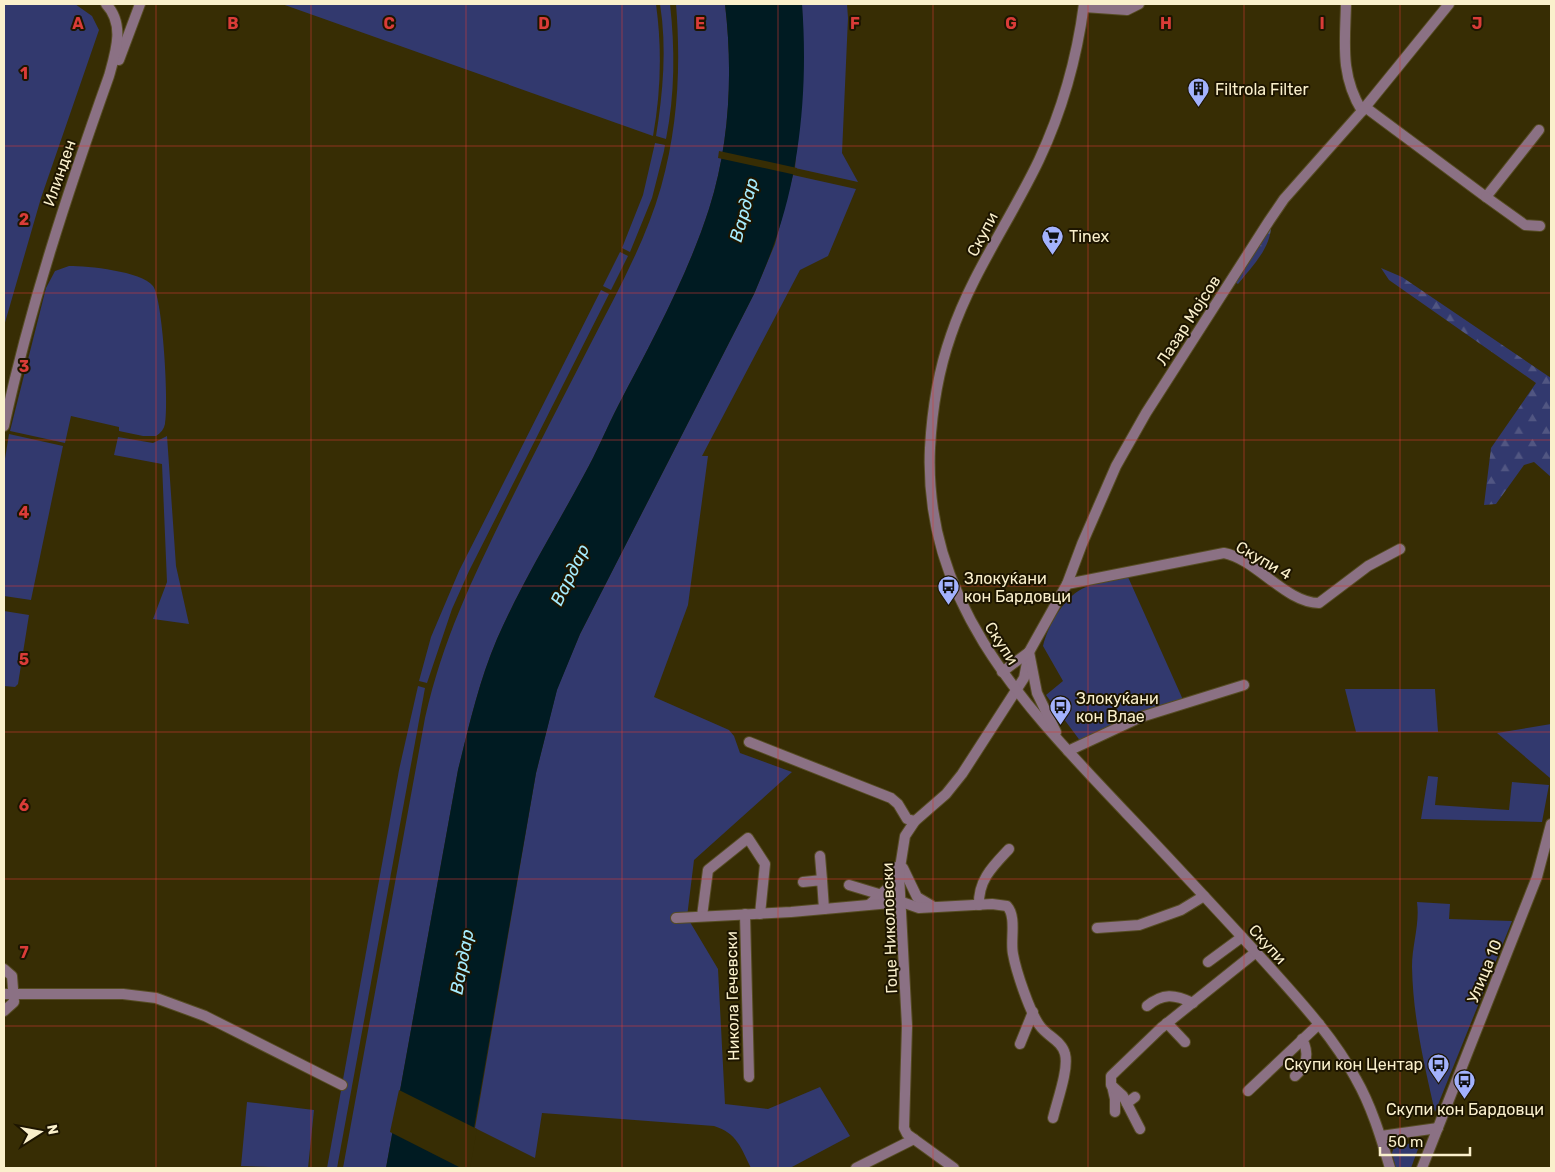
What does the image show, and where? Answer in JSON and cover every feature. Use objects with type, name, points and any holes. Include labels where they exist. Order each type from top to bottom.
[{"type":"street","name":"Илинден","points":[[4,426],[47,257],[109,76],[117,46],[118,32],[114,15],[106,4]]},
{"type":"street","name":"Илинден","points":[[109,76],[116,66],[140,4]]},
{"type":"street","points":[[1084,5],[1127,10],[1139,4]]},
{"type":"street","points":[[1346,4],[1344,55],[1352,94],[1363,109],[1525,225],[1540,226]]},
{"type":"street","name":"Лазар Мојсов","points":[[1015,690],[1024,678],[1029,652],[1067,584],[1109,480],[1146,413],[1284,199],[1363,109],[1449,4]]},
{"type":"street","name":"Скупи","points":[[1084,5],[1068,79],[1055,122],[1039,160],[965,300],[948,343],[933,407],[930,473],[932,499],[939,538],[952,580],[966,615],[1002,672],[1065,748],[1256,952],[1319,1024],[1357,1080],[1381,1136],[1390,1168]]},
{"type":"street","points":[[1486,197],[1539,130]]},
{"type":"street","name":"Cкупи 4","points":[[1067,584],[1224,553],[1238,559],[1304,600],[1319,603],[1368,566],[1400,550]]},
{"type":"street","points":[[1002,672],[1029,652],[1037,693],[1065,748],[1141,717],[1244,686]]},
{"type":"street","name":"Гоце Николовски","points":[[954,1168],[914,1139],[906,1131],[904,1122],[907,1026],[901,857],[905,836],[914,821],[931,808],[955,784],[1015,690]]},
{"type":"street","points":[[749,742],[892,798],[907,819],[914,821]]},
{"type":"street","name":"Улица 10","points":[[1422,1168],[1537,876],[1551,824]]},
{"type":"street","points":[[702,916],[708,870],[748,838],[765,864],[760,914]]},
{"type":"street","points":[[979,905],[980,886],[985,876],[1009,849]]},
{"type":"street","points":[[820,856],[824,909]]},
{"type":"street","points":[[870,904],[882,895],[895,874],[901,857]]},
{"type":"street","points":[[901,857],[905,874],[913,892],[922,901],[936,907]]},
{"type":"street","points":[[803,882],[822,880]]},
{"type":"street","points":[[850,885],[882,895]]},
{"type":"street","points":[[1097,928],[1139,925],[1181,910],[1204,896]]},
{"type":"street","name":"Никола Гечевски","points":[[676,918],[760,914],[902,902],[919,908],[979,905],[1007,906],[1011,912],[1011,945],[1014,962],[1033,1012],[1042,1028],[1063,1048],[1066,1057],[1053,1118]]},
{"type":"street","name":"Никола Гечевски","points":[[745,914],[749,1077]]},
{"type":"street","points":[[1208,962],[1242,937]]},
{"type":"street","points":[[1115,1112],[1115,1099],[1110,1080],[1113,1073],[1167,1023],[1256,952]]},
{"type":"street","points":[[4,969],[12,976],[9,994],[14,1003],[4,1011]]},
{"type":"street","points":[[9,994],[129,994],[166,1001],[204,1016],[342,1085]]},
{"type":"street","points":[[1146,1006],[1163,995],[1172,995],[1193,1003]]},
{"type":"street","points":[[1020,1044],[1033,1012]]},
{"type":"street","points":[[1167,1023],[1185,1042]]},
{"type":"street","points":[[1248,1091],[1319,1024]]},
{"type":"street","points":[[1295,1076],[1307,1060],[1307,1050],[1302,1040]]},
{"type":"street","points":[[1112,1085],[1131,1100],[1140,1129]]},
{"type":"street","points":[[1381,1136],[1438,1128]]},
{"type":"street","points":[[856,1168],[914,1139]]},
{"type":"green space","points":[[4,4],[75,4],[92,16],[99,30],[41,198],[4,326]]},
{"type":"green space","points":[[282,4],[656,4],[660,70],[653,136]]},
{"type":"green space","points":[[660,4],[670,4],[673,37],[673,89],[666,139],[656,136],[663,70]]},
{"type":"green space","points":[[676,4],[725,4],[729,55],[728,107],[721,159],[709,209],[690,259],[644,357],[589,466],[517,597],[497,639],[475,704],[458,770],[386,1168],[343,1168],[425,718],[432,689],[449,636],[481,562],[629,268],[647,228],[667,164],[675,119],[678,73]]},
{"type":"green space","points":[[802,4],[847,4],[842,153],[858,182],[795,168],[803,59]]},
{"type":"green space","points":[[655,143],[665,145],[664,151],[652,198],[630,252],[622,248],[643,195]]},
{"type":"green space","points":[[793,175],[856,189],[828,256],[800,270],[702,456],[708,456],[688,605],[654,697],[729,730],[734,736],[740,753],[792,772],[694,860],[687,917],[718,969],[725,1104],[768,1109],[820,1087],[850,1136],[790,1168],[751,1168],[733,1137],[714,1126],[542,1113],[535,1158],[475,1128],[536,773],[557,689],[580,634],[754,294],[775,244]]},
{"type":"green space","points":[[1271,218],[1269,237],[1262,254],[1238,284],[1231,280]]},
{"type":"green space","points":[[620,252],[628,256],[611,290],[603,286]]},
{"type":"green space","points":[[69,266],[114,270],[147,281],[153,286],[160,311],[166,397],[165,426],[156,436],[143,436],[119,431],[119,427],[71,416],[65,443],[10,431],[46,288],[55,271]]},
{"type":"green space","points":[[1381,268],[1402,277],[1551,378],[1551,477],[1534,462],[1524,465],[1496,504],[1484,505],[1491,448],[1536,383],[1389,280]]},
{"type":"green space","points":[[601,290],[609,294],[469,571],[452,609],[427,683],[419,681],[431,637],[459,571]]},
{"type":"green space","points":[[9,434],[63,446],[31,600],[4,596],[4,465]]},
{"type":"green space","points":[[167,436],[176,566],[189,624],[153,619],[167,582],[162,464],[114,455],[118,437],[153,443]]},
{"type":"green space","points":[[1128,577],[1184,702],[1084,746],[1046,695],[1063,681],[1043,646],[1045,638],[1058,612],[1078,591],[1091,585]]},
{"type":"green space","points":[[4,611],[29,615],[18,684],[15,687],[4,686]]},
{"type":"green space","points":[[418,686],[425,688],[337,1168],[327,1168],[399,770]]},
{"type":"green space","points":[[1345,689],[1435,689],[1438,732],[1356,732]]},
{"type":"green space","points":[[1551,724],[1550,778],[1497,733]]},
{"type":"green space","points":[[1428,776],[1438,777],[1435,805],[1509,810],[1512,782],[1549,785],[1542,822],[1421,819]]},
{"type":"green space","points":[[1417,902],[1450,904],[1449,919],[1512,921],[1435,1112],[1414,1004],[1412,959],[1418,910]]},
{"type":"green space","points":[[247,1102],[314,1110],[308,1168],[241,1166]]},
{"type":"green space","points":[[1421,1141],[1411,1168],[1396,1168],[1392,1153],[1394,1147]]},
{"type":"water","name":"Вардар","points":[[725,4],[802,4],[804,34],[803,95],[796,156],[783,216],[772,250],[754,294],[580,634],[557,690],[536,773],[467,1168],[386,1168],[458,770],[470,720],[497,639],[528,576],[573,495],[644,357],[690,259],[709,209],[721,159],[728,107],[729,55]]},
{"type":"pier","points":[[719,151],[797,168],[796,175],[718,158]]},
{"type":"pier","points":[[399,1090],[477,1129],[470,1168],[461,1168],[390,1132]]},
{"type":"place","name":"Filtrola Filter","points":[[1199,108]]},
{"type":"place","name":"Tinex","points":[[1053,255]]},
{"type":"place","name":"Злокуќани кон Бардовци","points":[[948,606]]},
{"type":"place","name":"Злокуќани кон Влае","points":[[1060,726]]},
{"type":"place","name":"Скупи кон Центар","points":[[1439,1083]]},
{"type":"place","name":"Скупи кон Бардовци","points":[[1465,1099]]}]
